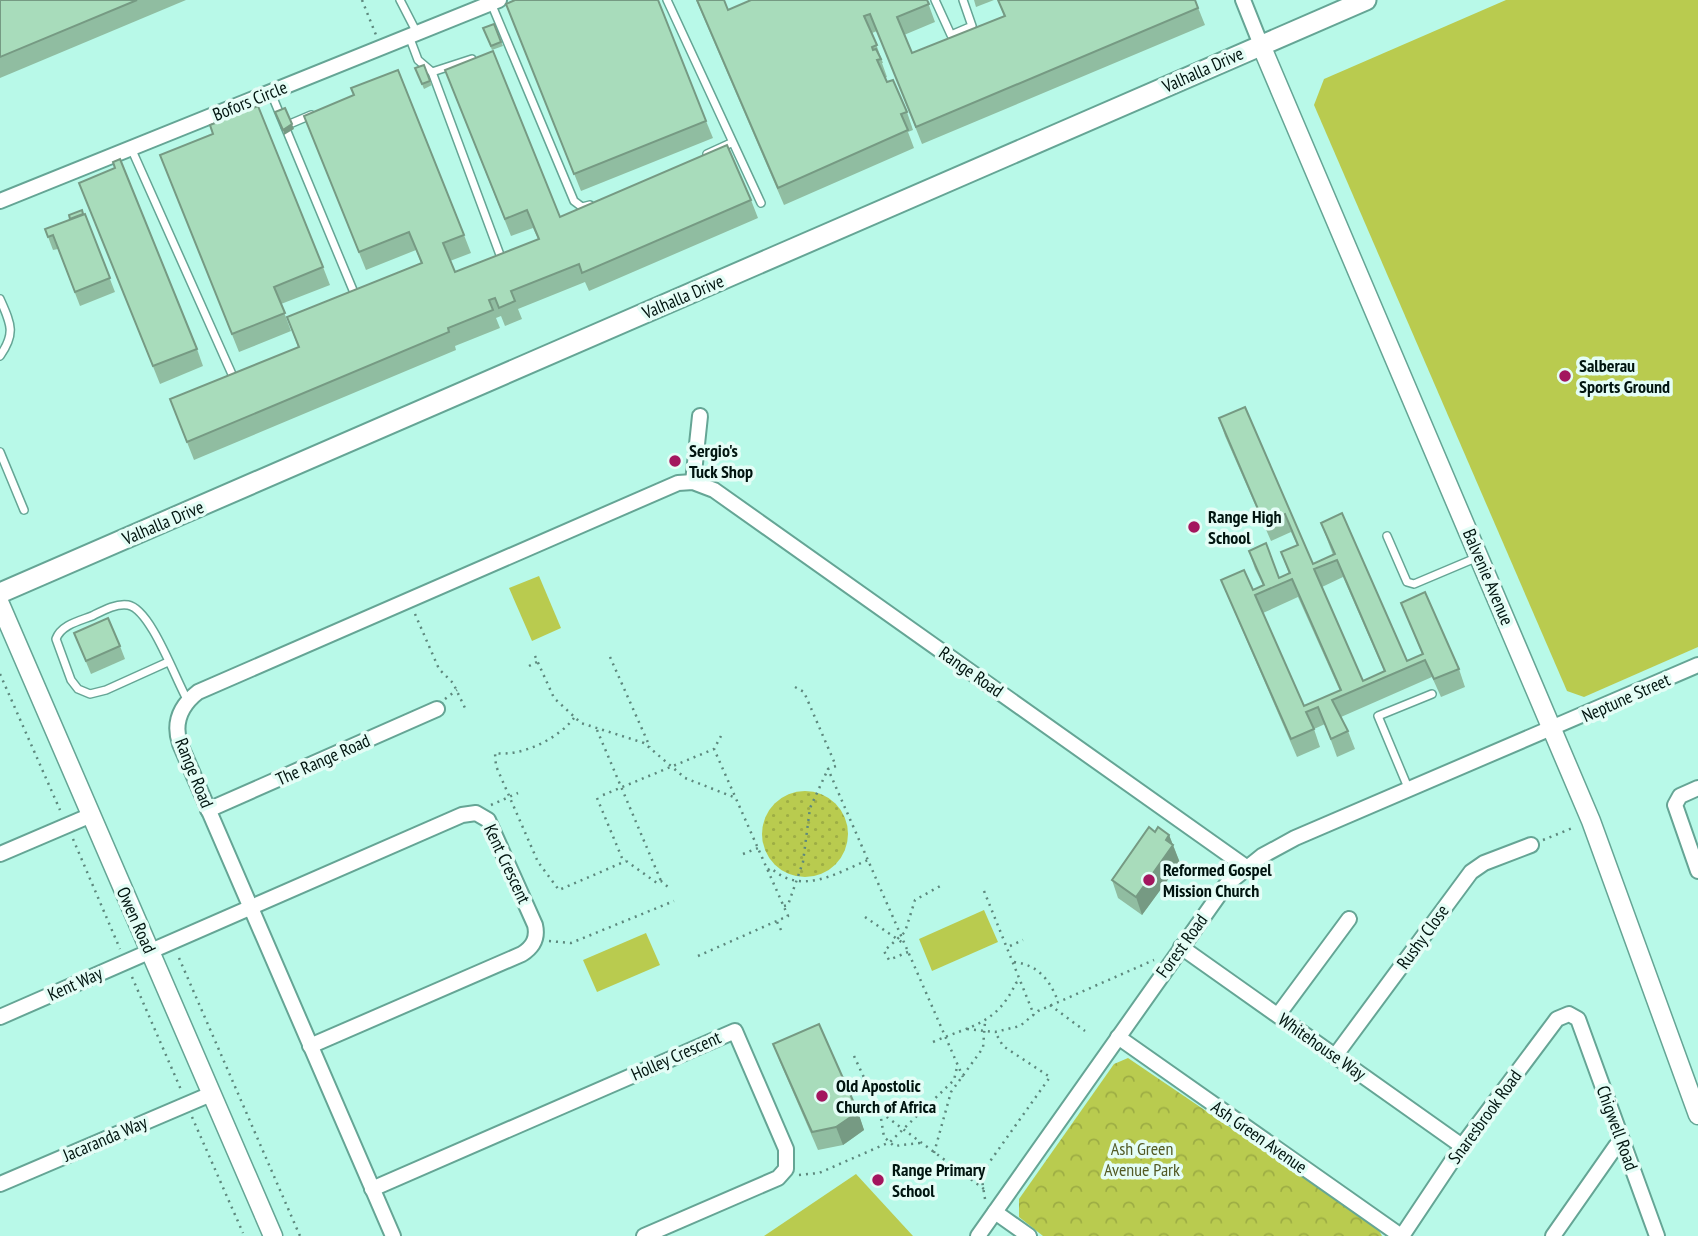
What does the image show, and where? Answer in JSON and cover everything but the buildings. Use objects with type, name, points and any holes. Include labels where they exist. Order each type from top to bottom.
[{"type":"main road","name":"Valhalla Drive","points":[[0,593],[1366,0]]},
{"type":"street","points":[[1243,0],[1261,45]]},
{"type":"street","name":"Bofors Circle","points":[[0,201],[495,2]]},
{"type":"street","name":"Balvenie Avenue","points":[[1261,45],[1591,821],[1698,1115]]},
{"type":"street","points":[[188,701],[198,692],[666,488],[694,482],[700,416]]},
{"type":"street","name":"Range Road","points":[[694,482],[714,490],[1246,867]]},
{"type":"street","name":"Owen Road","points":[[0,604],[269,1235]]},
{"type":"street","name":"Neptune Street","points":[[1553,729],[1698,665]]},
{"type":"street","name":"Range Road","points":[[188,701],[178,716],[177,736],[393,1236]]},
{"type":"street","name":"The Range Road","points":[[208,810],[437,709]]},
{"type":"street","name":"Forest Road","points":[[978,1236],[991,1210],[1226,885],[1246,867],[1295,838],[1553,729]]},
{"type":"street","points":[[1698,788],[1680,796],[1675,805],[1698,871]]},
{"type":"street","name":"Kent Crescent","points":[[150,952],[462,815],[476,813],[492,826],[535,925],[535,940]]},
{"type":"street","points":[[0,854],[89,816]]},
{"type":"street","name":"Rushy Close","points":[[1335,1056],[1471,872],[1531,845]]},
{"type":"street","points":[[1278,1015],[1349,919]]},
{"type":"street","points":[[310,1046],[522,954],[535,940]]},
{"type":"street","name":"Whitehouse Way","points":[[1181,947],[1462,1146]]},
{"type":"street","name":"Kent Way","points":[[0,1017],[150,952]]},
{"type":"street","name":"Snaresbrook Road","points":[[1401,1236],[1462,1146],[1557,1019],[1569,1014],[1578,1019]]},
{"type":"street","name":"Chigwell Road","points":[[1578,1019],[1657,1236]]},
{"type":"street","name":"Holley Crescent","points":[[372,1188],[735,1031],[786,1149],[786,1169]]},
{"type":"street","name":"Ash Green Avenue","points":[[1118,1037],[1401,1236]]},
{"type":"street","name":"Jacaranda Way","points":[[0,1184],[211,1094]]},
{"type":"street","points":[[1553,1236],[1616,1146],[1623,1143]]},
{"type":"street","points":[[644,1236],[778,1178],[786,1169]]},
{"type":"street","points":[[991,1210],[1029,1236]]},
{"type":"lane","points":[[401,0],[418,60],[432,72],[504,266]]},
{"type":"lane","points":[[667,0],[761,204]]},
{"type":"lane","points":[[935,0],[951,35],[972,26],[963,0]]},
{"type":"lane","points":[[495,2],[574,201],[582,207],[600,201]]},
{"type":"lane","points":[[432,72],[472,59]]},
{"type":"lane","points":[[270,92],[355,295]]},
{"type":"lane","points":[[285,126],[317,112]]},
{"type":"lane","points":[[695,159],[732,143]]},
{"type":"lane","points":[[131,148],[239,389]]},
{"type":"lane","points":[[342,300],[367,290]]},
{"type":"lane","points":[[0,299],[11,331],[10,342],[0,356]]},
{"type":"lane","points":[[0,452],[24,510]]},
{"type":"lane","points":[[1387,536],[1407,582],[1414,584],[1479,557]]},
{"type":"lane","points":[[168,662],[90,694],[78,690],[71,680],[56,639],[62,629],[112,607],[128,605],[144,616],[168,662],[188,701]]},
{"type":"lane","points":[[1409,790],[1378,716],[1432,694]]},
{"type":"path","points":[[362,0],[382,47]]},
{"type":"path","points":[[414,611],[439,669],[453,683],[465,708]]},
{"type":"path","points":[[534,656],[554,698],[574,718],[597,730],[630,737],[650,747],[697,784],[736,798]]},
{"type":"path","points":[[610,657],[650,747]]},
{"type":"path","points":[[529,666],[537,662]]},
{"type":"path","points":[[0,674],[60,810]]},
{"type":"path","points":[[784,906],[788,905],[806,850],[810,808],[828,769],[836,766],[804,692],[795,687]]},
{"type":"path","points":[[574,718],[566,729],[516,753],[495,752],[496,766],[538,862],[559,890],[626,861]]},
{"type":"path","points":[[597,730],[662,881],[668,887]]},
{"type":"path","points":[[603,795],[714,748],[721,736]]},
{"type":"path","points":[[698,956],[788,916],[714,748]]},
{"type":"path","points":[[828,769],[963,1077]]},
{"type":"path","points":[[488,807],[518,793]]},
{"type":"path","points":[[597,797],[626,861],[657,883],[662,881]]},
{"type":"path","points":[[1531,845],[1578,826]]},
{"type":"path","points":[[71,836],[121,953]]},
{"type":"path","points":[[862,847],[868,845]]},
{"type":"path","points":[[743,854],[758,848]]},
{"type":"path","points":[[768,870],[771,868],[779,875],[795,881],[809,882],[868,860]]},
{"type":"path","points":[[908,952],[889,960],[884,951],[909,925],[915,900],[942,885]]},
{"type":"path","points":[[984,891],[1009,947],[1034,1015]]},
{"type":"path","points":[[535,940],[572,943],[674,901]]},
{"type":"path","points":[[865,917],[904,944]]},
{"type":"path","points":[[777,921],[782,932]]},
{"type":"path","points":[[1009,947],[1023,940]]},
{"type":"path","points":[[882,961],[886,955]]},
{"type":"path","points":[[967,1029],[995,1032],[1020,1026],[1058,1002],[1160,957]]},
{"type":"path","points":[[179,958],[300,1236]]},
{"type":"path","points":[[1014,962],[1026,963],[1046,977],[1058,1002]]},
{"type":"path","points":[[130,974],[182,1092]]},
{"type":"path","points":[[933,1042],[985,1022],[999,1012],[1016,983],[1021,981]]},
{"type":"path","points":[[1050,1006],[1085,1031]]},
{"type":"path","points":[[934,1153],[951,1093],[983,1048],[985,1022]]},
{"type":"path","points":[[991,1210],[981,1174],[1050,1077],[1003,1046],[995,1032]]},
{"type":"path","points":[[853,1056],[880,1112],[884,1137],[894,1146],[920,1143]]},
{"type":"path","points":[[786,1169],[801,1176],[819,1173],[890,1142],[954,1080],[957,1064]]},
{"type":"path","points":[[880,1112],[984,1189]]},
{"type":"path","points":[[191,1114],[243,1233]]},
{"type":"green space","name":"Salberau Sports Ground","points":[[1506,0],[1698,0],[1698,647],[1584,697],[1567,691],[1314,105],[1324,79]]},
{"type":"green space","points":[[539,576],[561,628],[532,641],[509,588]]},
{"type":"green space","points":[[805,791],[829,798],[841,810],[848,834],[841,858],[829,870],[805,877],[781,870],[769,858],[762,834],[769,810],[781,798]]},
{"type":"green space","points":[[984,910],[998,942],[932,971],[919,939]]},
{"type":"green space","points":[[646,933],[660,965],[597,992],[583,960]]},
{"type":"green space","name":"Ash Green Avenue Park","points":[[1128,1058],[1377,1227],[1382,1236],[1043,1236],[1019,1217],[1019,1199],[1114,1064]]},
{"type":"green space","points":[[856,1174],[913,1236],[764,1236]]},
{"type":"place","name":"Salberau Sports Ground","points":[[1565,376]]},
{"type":"place","name":"Sergio's Tuck Shop","points":[[675,461]]},
{"type":"place","name":"Range High School","points":[[1194,527]]},
{"type":"place","name":"Reformed Gospel Mission Church","points":[[1149,880]]},
{"type":"place","name":"Old Apostolic Church of Africa","points":[[822,1096]]},
{"type":"place","name":"Range Primary School","points":[[878,1180]]}]
